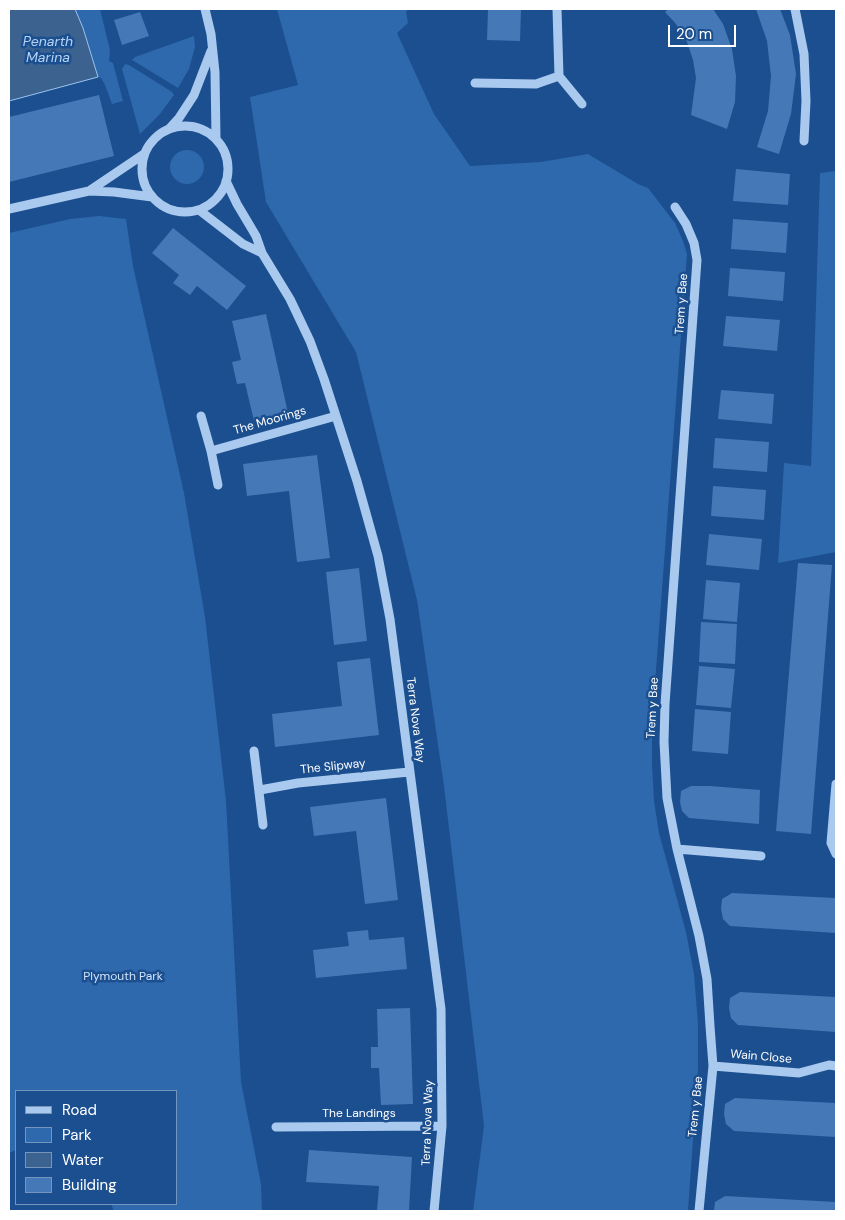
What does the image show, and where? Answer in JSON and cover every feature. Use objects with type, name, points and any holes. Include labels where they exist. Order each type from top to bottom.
[{"type":"street","points":[[205,9],[211,34],[215,72],[216,139]]},
{"type":"street","points":[[557,9],[559,76],[582,104]]},
{"type":"street","points":[[795,9],[804,54],[806,101],[804,141]]},
{"type":"street","points":[[169,129],[179,118],[194,95],[212,50]]},
{"type":"street","points":[[476,83],[536,84],[559,76]]},
{"type":"street","points":[[181,126],[194,127],[206,131],[223,148],[228,170],[222,192],[214,201],[199,210],[192,212],[176,211],[162,206],[152,197],[144,182],[141,172],[144,154],[158,135],[169,129],[181,126]]},
{"type":"street","points":[[89,190],[144,154]]},
{"type":"street","name":"Terra Nova Way","points":[[226,181],[236,204],[256,236],[262,253],[300,319],[324,379],[358,481],[378,556],[390,619],[441,1009],[442,1126],[434,1211]]},
{"type":"street","points":[[9,209],[89,190],[152,197]]},
{"type":"street","name":"Trem y Bae","points":[[675,206],[686,224],[694,243],[698,260],[665,704],[664,742],[668,798],[677,849],[699,936],[707,979],[713,1066],[699,1211]]},
{"type":"street","points":[[199,210],[243,244],[262,253]]},
{"type":"street","points":[[201,416],[218,485]]},
{"type":"street","name":"The Moorings","points":[[211,451],[336,416]]},
{"type":"street","points":[[254,751],[263,825]]},
{"type":"street","name":"The Slipway","points":[[260,790],[409,772]]},
{"type":"street","points":[[836,784],[831,843],[836,854]]},
{"type":"street","points":[[677,849],[761,856]]},
{"type":"street","name":"Wain Close","points":[[713,1066],[799,1073],[829,1065],[836,1066]]},
{"type":"street","name":"The Landings","points":[[276,1127],[442,1126]]},
{"type":"green space","points":[[75,9],[100,9],[110,50],[109,61],[113,63],[123,101],[112,104],[105,85],[101,78],[98,77]]},
{"type":"green space","points":[[277,9],[408,9],[406,12],[408,23],[397,33],[434,114],[470,166],[541,162],[588,154],[648,188],[675,223],[683,241],[687,254],[652,724],[652,764],[654,801],[659,833],[686,932],[694,974],[698,1023],[698,1069],[688,1211],[473,1211],[484,1126],[444,786],[417,600],[356,352],[266,202],[250,97],[298,85]]},
{"type":"green space","points":[[194,36],[195,47],[189,69],[178,88],[132,60],[135,57]]},
{"type":"green space","points":[[125,64],[174,95],[160,114],[140,134],[122,69]]},
{"type":"green space","points":[[187,150],[199,155],[204,167],[199,179],[187,184],[175,179],[170,167],[175,155]]},
{"type":"green space","points":[[836,171],[836,552],[778,563],[784,463],[811,466],[820,173]]},
{"type":"green space","name":"Plymouth Park","points":[[99,216],[126,219],[133,266],[184,493],[205,617],[226,801],[241,1082],[261,1184],[262,1211],[114,1211],[111,1205],[178,1205],[178,1090],[15,1090],[15,1150],[9,1153],[9,233],[70,219]]},
{"type":"water","name":"Penarth Marina","points":[[9,9],[75,9],[98,77],[9,101]]},
{"type":"building","points":[[488,9],[521,9],[520,41],[487,40]]},
{"type":"building","points":[[668,9],[713,9],[723,24],[732,49],[736,76],[735,102],[727,129],[691,115],[696,78],[693,60],[687,42],[676,24],[665,12]]},
{"type":"building","points":[[756,9],[780,9],[790,35],[796,74],[791,114],[779,154],[757,147],[768,111],[771,76],[767,41]]},
{"type":"building","points":[[140,12],[149,36],[122,45],[114,20]]},
{"type":"building","points":[[99,95],[114,156],[9,182],[9,117]]},
{"type":"building","points":[[736,169],[790,174],[788,205],[733,201]]},
{"type":"building","points":[[733,219],[788,223],[786,253],[731,249]]},
{"type":"building","points":[[173,228],[246,286],[227,310],[197,286],[190,295],[173,283],[179,275],[152,253]]},
{"type":"building","points":[[730,268],[785,272],[783,301],[728,296]]},
{"type":"building","points":[[266,314],[288,413],[254,421],[245,383],[237,384],[232,362],[241,360],[232,321]]},
{"type":"building","points":[[726,316],[780,320],[777,351],[723,346]]},
{"type":"building","points":[[721,390],[774,394],[772,424],[718,419]]},
{"type":"building","points":[[715,438],[769,442],[767,472],[713,468]]},
{"type":"building","points":[[317,455],[330,558],[297,562],[289,491],[247,496],[243,464]]},
{"type":"building","points":[[713,486],[766,490],[764,520],[711,516]]},
{"type":"building","points":[[709,534],[762,539],[759,570],[706,565]]},
{"type":"building","points":[[798,563],[832,565],[811,834],[776,831]]},
{"type":"building","points":[[359,568],[367,641],[334,645],[326,572]]},
{"type":"building","points":[[706,580],[740,583],[737,622],[703,619]]},
{"type":"building","points":[[701,622],[737,624],[735,664],[699,662]]},
{"type":"building","points":[[370,658],[379,735],[275,747],[272,714],[342,706],[337,662]]},
{"type":"building","points":[[699,666],[735,669],[731,708],[696,705]]},
{"type":"building","points":[[695,709],[731,712],[728,754],[692,751]]},
{"type":"building","points":[[691,786],[760,790],[759,824],[689,818],[682,811],[680,802],[681,791]]},
{"type":"building","points":[[386,798],[398,900],[365,904],[356,831],[314,836],[310,807]]},
{"type":"building","points":[[732,893],[836,898],[836,933],[730,926],[723,919],[721,909],[722,899]]},
{"type":"building","points":[[368,930],[369,940],[404,937],[407,969],[316,978],[313,950],[349,946],[347,932]]},
{"type":"building","points":[[740,992],[836,997],[836,1032],[738,1025],[731,1018],[729,1008],[730,998]]},
{"type":"building","points":[[410,1008],[413,1104],[381,1105],[379,1068],[371,1068],[371,1047],[378,1047],[377,1009]]},
{"type":"building","points":[[735,1098],[836,1103],[836,1137],[734,1131],[726,1124],[724,1114],[725,1104]]},
{"type":"building","points":[[309,1150],[412,1157],[409,1211],[377,1211],[379,1186],[306,1182]]},
{"type":"building","points":[[725,1196],[836,1202],[836,1211],[714,1211],[715,1202]]}]
